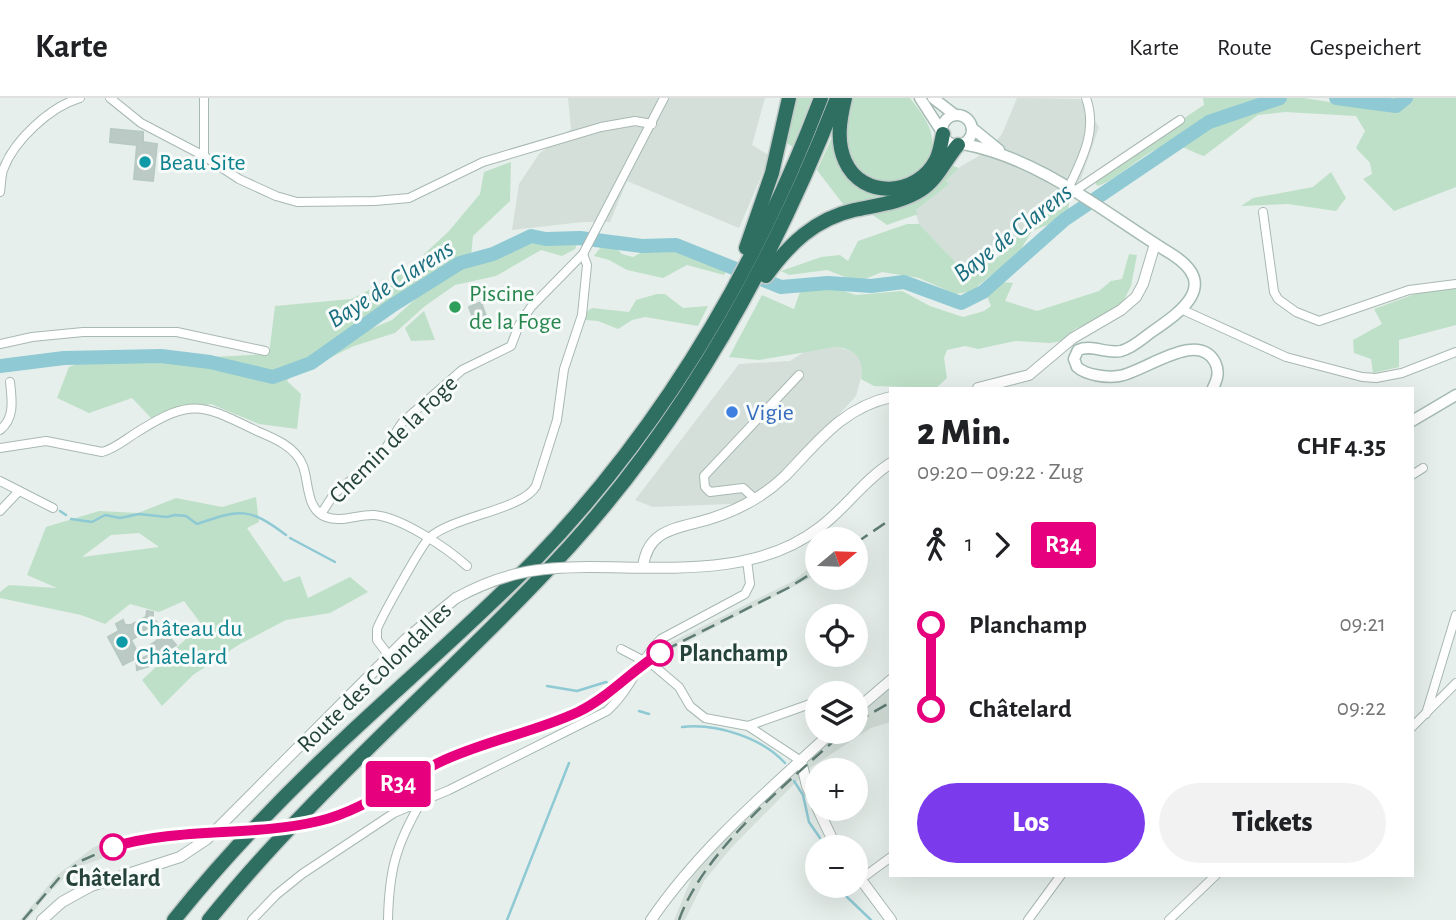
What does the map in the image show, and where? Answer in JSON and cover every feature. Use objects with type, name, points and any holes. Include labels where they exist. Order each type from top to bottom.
[{"type":"highway","points":[[209,920],[306,812],[509,610],[569,546],[655,441],[708,349],[763,203],[781,140],[789,98]]},
{"type":"highway","points":[[734,319],[771,251],[808,152],[821,98]]},
{"type":"highway","points":[[723,308],[837,98]]},
{"type":"highway","points":[[845,98],[840,127],[843,156],[854,174],[872,186],[896,189],[919,180],[936,161],[943,133]]},
{"type":"highway","points":[[174,920],[281,800],[477,617],[555,538],[630,449],[776,262],[801,236],[835,216],[898,201],[923,189],[961,145]]},
{"type":"main road","points":[[920,98],[950,143],[1004,154]]},
{"type":"main road","points":[[933,98],[955,115],[967,118],[972,128],[1004,154],[1101,209],[1180,260],[1191,275],[1194,290],[1191,300],[1182,310],[1126,349],[1113,352],[1083,348],[1074,355],[1074,362],[1085,372],[1116,376],[1173,354],[1198,351],[1210,356],[1217,365],[1218,376],[1213,387]]},
{"type":"main road","points":[[943,133],[946,121],[955,115]]},
{"type":"main road","points":[[961,145],[971,138],[972,128]]},
{"type":"main road","points":[[1414,420],[1456,396]]},
{"type":"street","points":[[0,192],[4,170],[19,142],[47,117],[80,98]]},
{"type":"street","points":[[110,98],[141,123],[204,156],[239,179],[276,196],[297,202],[409,198],[483,162],[601,127],[638,121],[652,124]]},
{"type":"street","points":[[204,98],[204,156]]},
{"type":"street","name":"Chemin de la Foge","points":[[321,513],[334,494],[380,457],[402,423],[414,412],[462,370],[511,346],[531,307],[584,251],[664,98]]},
{"type":"street","points":[[1074,193],[1090,136],[1092,116],[1086,98]]},
{"type":"street","points":[[1074,193],[1180,120]]},
{"type":"street","points":[[1264,212],[1274,292],[1278,299],[1310,320],[1329,320],[1409,290],[1456,284]]},
{"type":"street","points":[[982,387],[1029,375],[1073,338],[1121,310],[1136,297],[1143,284],[1155,244]]},
{"type":"street","points":[[389,656],[377,640],[377,629],[428,539],[447,527],[522,499],[533,492],[557,420],[564,369],[582,315],[587,265],[584,251]]},
{"type":"street","points":[[1182,310],[1286,357],[1362,377],[1376,378],[1402,373],[1456,352]]},
{"type":"street","points":[[0,344],[32,337],[83,332],[177,332],[265,351]]},
{"type":"street","points":[[755,499],[743,488],[710,492],[705,487],[704,475],[799,375]]},
{"type":"street","points":[[0,430],[8,423],[12,406],[10,382]]},
{"type":"street","points":[[643,567],[650,544],[659,534],[715,518],[755,499],[784,477],[842,418],[860,406],[889,398]]},
{"type":"street","points":[[0,448],[46,441],[102,452],[173,412],[184,408],[205,408],[272,438],[295,453],[303,467],[312,503],[321,513],[337,519],[362,515],[389,517],[428,539],[467,566]]},
{"type":"street","name":"Route des Colondalles","points":[[42,920],[62,902],[91,886],[180,857],[207,839],[422,624],[456,598],[500,576],[518,572],[589,567],[711,565],[771,554],[817,531],[889,465]]},
{"type":"street","points":[[1414,474],[1423,468]]},
{"type":"street","points":[[0,481],[53,508]]},
{"type":"street","points":[[0,511],[19,491]]},
{"type":"street","points":[[252,920],[276,895],[302,874],[394,813],[607,711],[625,694],[653,647],[669,632],[745,594],[750,584],[747,560]]},
{"type":"street","points":[[1426,714],[1456,615]]},
{"type":"street","points":[[621,649],[645,660],[679,687],[690,706],[705,718],[748,726],[801,761],[807,786],[829,835]]},
{"type":"street","points":[[868,700],[889,682]]},
{"type":"street","points":[[1414,725],[1456,683]]},
{"type":"street","points":[[748,726],[805,706]]},
{"type":"street","points":[[651,920],[667,897],[712,846],[819,744]]},
{"type":"street","points":[[387,920],[389,880],[401,839],[421,802]]},
{"type":"street","points":[[868,870],[889,858]]},
{"type":"street","points":[[1028,920],[1060,877]]},
{"type":"street","points":[[1169,920],[1214,877]]},
{"type":"street","points":[[868,889],[891,920]]},
{"type":"shaded area","points":[[568,98],[765,98],[752,145],[770,156],[739,228],[627,181],[610,222],[583,222],[512,230],[519,184],[539,154],[571,129]]},
{"type":"shaded area","points":[[1017,98],[1080,99],[1099,127],[1081,179],[1046,213],[968,275],[919,224],[915,211],[948,184],[946,181],[961,166],[988,151],[1002,134]]},
{"type":"shaded area","points":[[836,347],[859,356],[864,366],[856,396],[757,503],[653,507],[635,500],[739,364],[790,361],[804,352]]},
{"type":"shaded area","points":[[805,572],[805,581],[667,652],[594,707],[537,732],[458,758],[327,827],[326,815],[361,802],[455,752],[574,708],[611,688],[656,650],[793,581]]},
{"type":"shaded area","points":[[889,688],[889,723],[868,730],[868,705]]},
{"type":"shaded area","points":[[825,744],[847,744],[825,758],[811,758]]},
{"type":"shaded area","points":[[805,763],[805,773],[732,847],[704,881],[685,920],[674,920],[692,877],[714,850]]},
{"type":"shaded area","points":[[185,829],[203,830],[192,839],[118,853],[81,866],[67,875],[47,895],[27,920],[20,920],[56,876],[94,847],[116,839]]},
{"type":"green space","points":[[794,98],[812,98],[793,147],[785,142]]},
{"type":"green space","points":[[853,98],[910,98],[924,118],[932,139],[933,157],[919,174],[909,180],[886,183],[865,175],[856,167],[845,140]]},
{"type":"green space","points":[[1203,98],[1304,98],[1373,109],[1385,98],[1456,98],[1456,187],[1394,211],[1363,179],[1372,174],[1370,163],[1356,148],[1365,131],[1356,116],[1285,112],[1258,115],[1204,156],[1174,145],[1156,149],[1106,183],[1097,186],[1094,177],[1204,105]]},
{"type":"green space","points":[[835,131],[843,168],[900,194],[846,208],[817,170]]},
{"type":"green space","points":[[511,162],[510,201],[473,236],[471,257],[461,267],[472,267],[531,236],[546,239],[580,238],[575,249],[562,256],[541,250],[496,276],[455,285],[425,306],[395,333],[354,346],[323,361],[354,336],[392,320],[419,296],[356,325],[301,362],[287,381],[301,394],[297,429],[259,424],[211,404],[173,411],[153,420],[132,398],[89,413],[57,398],[69,367],[100,355],[152,360],[269,354],[275,306],[351,299],[404,273],[449,231],[480,194],[484,172]]},
{"type":"green space","points":[[953,166],[959,168],[946,181],[949,184],[916,210],[918,214],[887,225],[870,213],[932,190]]},
{"type":"green space","points":[[1331,172],[1346,198],[1336,211],[1288,204],[1241,206],[1253,198],[1313,187]]},
{"type":"green space","points":[[1067,199],[1068,211],[1050,224],[1032,231],[1018,254],[979,285],[976,291],[955,294],[919,278],[882,272],[858,282],[827,270],[789,275],[781,271],[821,257],[840,255],[848,261],[858,241],[907,224],[919,224],[968,275],[1001,255],[1018,236]]},
{"type":"green space","points":[[603,244],[613,245],[622,254],[633,257],[659,247],[682,248],[730,265],[724,275],[687,265],[663,278],[627,270],[609,260],[594,256]]},
{"type":"green space","points":[[1129,254],[1137,255],[1131,286],[1124,300],[1111,313],[1075,329],[1062,341],[1015,341],[978,349],[965,346],[947,350],[944,358],[947,378],[937,387],[874,386],[861,379],[862,366],[858,357],[843,348],[759,360],[729,357],[762,295],[794,309],[801,289],[838,289],[856,295],[902,291],[930,306],[963,317],[991,306],[987,296],[1003,282],[1013,283],[1005,301],[1037,311],[1099,291],[1111,281],[1122,279]]},
{"type":"green space","points":[[1456,286],[1456,325],[1399,340],[1399,367],[1373,373],[1371,359],[1354,353],[1353,340],[1382,324],[1374,309],[1426,290]]},
{"type":"green space","points":[[665,294],[683,308],[708,306],[698,326],[645,317],[632,320],[618,329],[598,321],[585,320],[582,315],[592,308],[629,312],[636,300]]},
{"type":"green space","points":[[424,311],[435,340],[411,341],[405,328]]},
{"type":"green space","points":[[256,497],[259,522],[247,528],[284,582],[300,576],[308,598],[350,577],[368,592],[330,613],[286,620],[240,644],[193,675],[162,706],[142,680],[188,637],[205,629],[184,601],[159,612],[130,604],[105,624],[81,615],[0,598],[0,592],[9,585],[57,588],[27,575],[46,527],[99,511],[138,513],[176,498],[222,507]],"holes":[[[139,533],[159,547],[82,557],[111,535]]]},
{"type":"building","name":"Beau Site","points":[[111,129],[143,132],[143,142],[157,144],[153,181],[134,179],[137,145],[110,142]]},
{"type":"building","points":[[481,302],[490,327],[478,331],[469,307]]},
{"type":"building","name":"Château du Châtelard","points":[[147,611],[153,612],[153,618],[176,645],[163,653],[160,663],[137,670],[136,658],[123,665],[108,637],[119,631],[116,624],[123,620],[125,625],[131,625],[146,617]],"holes":[[[150,629],[158,640],[150,645],[155,652],[141,659],[131,640]]]},
{"type":"waterway","name":"Baye de Clarens","points":[[0,366],[64,358],[161,356],[210,362],[273,377],[311,363],[393,305],[460,263],[493,254],[531,236],[546,239],[580,238],[642,246],[676,245],[781,287],[828,283],[871,286],[904,282],[961,303],[983,292],[1064,220],[1209,122],[1280,98]]},
{"type":"waterway","name":"Baye de Clarens","points":[[1336,98],[1396,106],[1406,98]]},
{"type":"waterway","points":[[60,511],[66,515]]},
{"type":"waterway","points":[[71,519],[92,522],[105,515],[120,518],[139,514],[167,517],[175,515],[186,516],[197,524],[224,515],[244,513],[263,519],[286,535]]},
{"type":"waterway","points":[[290,538],[335,562]]},
{"type":"waterway","points":[[547,686],[577,691],[606,682],[609,684]]},
{"type":"waterway","points":[[639,711],[649,714]]},
{"type":"waterway","points":[[682,727],[710,727],[738,734],[764,746],[785,763]]},
{"type":"waterway","points":[[507,920],[569,763]]},
{"type":"waterway","points":[[794,781],[803,795],[809,822],[818,835]]},
{"type":"waterway","points":[[848,898],[871,920]]},
{"type":"railway","points":[[868,535],[889,520]]},
{"type":"railway","points":[[23,920],[60,877],[83,860],[110,848],[147,840],[290,826],[326,819],[357,807],[457,754],[578,712],[613,691],[661,652],[805,577]]},
{"type":"railway","points":[[868,715],[889,703]]},
{"type":"railway","points":[[679,920],[691,894],[728,843],[750,818],[831,744]]},
{"type":"train","name":"R34","points":[[113,847],[148,840],[303,824],[336,816],[457,754],[555,721],[587,707],[613,691],[660,653]]},
{"type":"place","name":"Beau Site","points":[[145,162]]},
{"type":"place","name":"Piscine de la Foge","points":[[455,307]]},
{"type":"place","name":"Vigie","points":[[732,412]]},
{"type":"place","name":"Château du Châtelard","points":[[122,642]]},
{"type":"place","name":"Planchamp","points":[[660,653]]},
{"type":"place","name":"Châtelard","points":[[113,847]]}]
